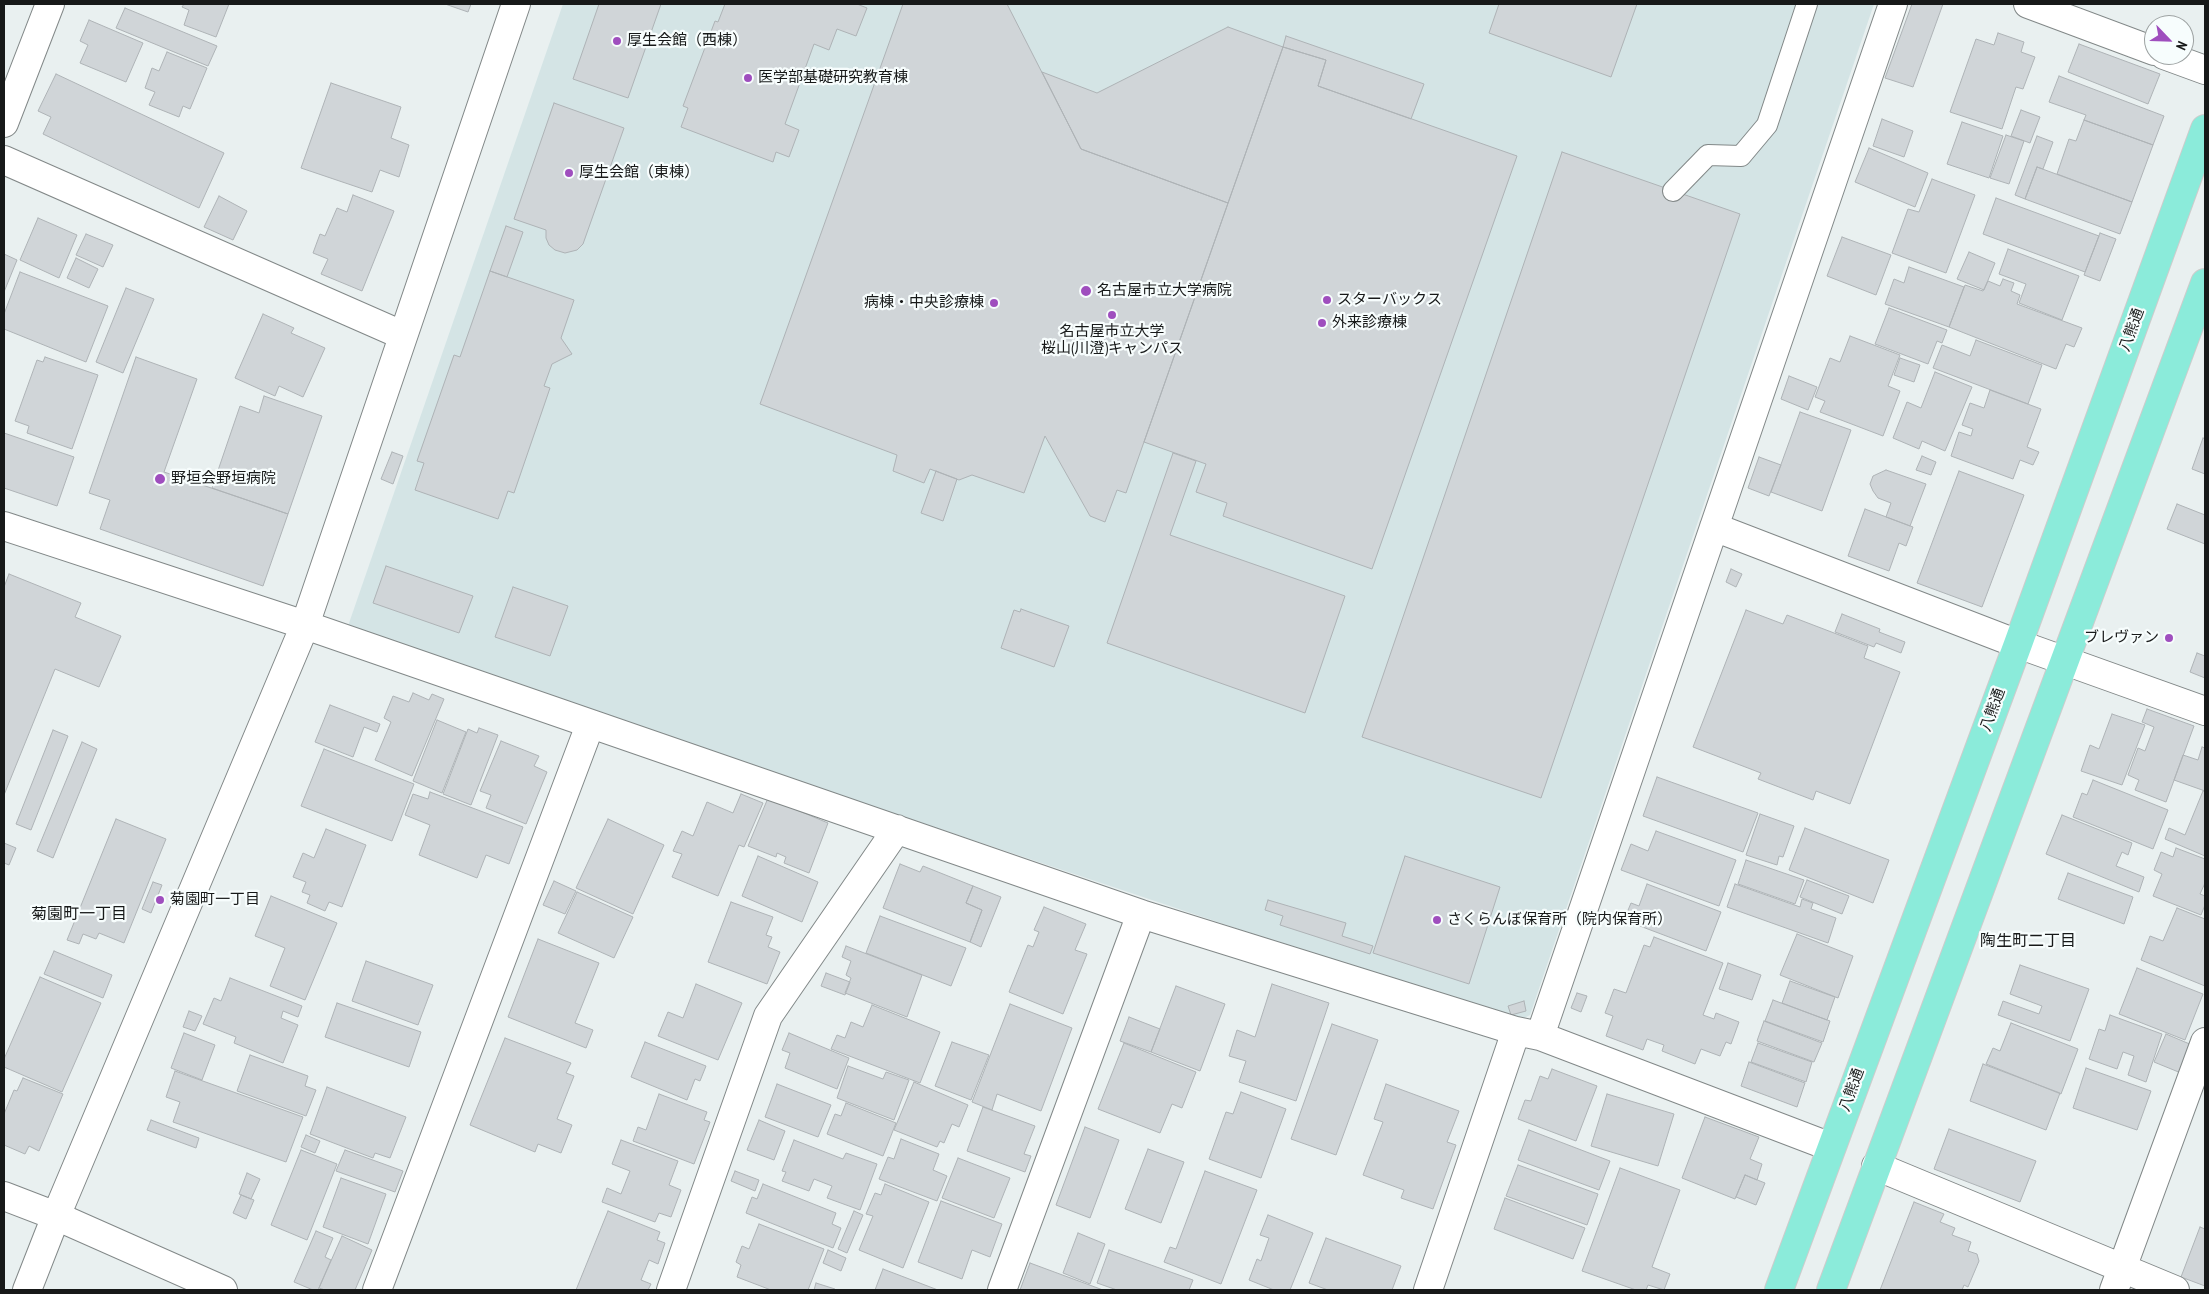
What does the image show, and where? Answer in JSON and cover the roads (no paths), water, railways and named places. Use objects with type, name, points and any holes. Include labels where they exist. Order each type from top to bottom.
[{"type":"main road","name":"八熊通","points":[[1779,1290],[2018,644],[2205,129]]},
{"type":"main road","points":[[1831,1290],[2205,283]]},
{"type":"street","points":[[4,123],[50,4]]},
{"type":"street","points":[[27,1290],[56,1216],[305,624],[516,4]]},
{"type":"street","points":[[1428,1290],[1528,1034],[1714,527],[1893,4]]},
{"type":"street","points":[[2028,4],[2144,47]]},
{"type":"street","points":[[2191,65],[2205,70]]},
{"type":"street","points":[[4,160],[402,335]]},
{"type":"street","points":[[4,526],[305,624],[590,725],[1141,914],[1528,1034],[1831,1147]]},
{"type":"street","points":[[1714,527],[2018,644],[2205,711]]},
{"type":"street","points":[[377,1290],[590,725]]},
{"type":"street","points":[[671,1290],[768,1016],[897,829]]},
{"type":"street","points":[[1002,1290],[1141,914]]},
{"type":"street","points":[[2118,1279],[2205,1042]]},
{"type":"street","points":[[1876,1166],[2118,1279],[2175,1290]]},
{"type":"street","points":[[4,1196],[56,1216],[223,1290]]},
{"type":"lane","points":[[1673,191],[1708,155],[1741,156],[1767,126],[1807,4]]},
{"type":"place","name":"厚生会館（西棟）","points":[[617,41]]},
{"type":"place","name":"医学部基礎研究教育棟","points":[[748,78]]},
{"type":"place","name":"厚生会館（東棟）","points":[[569,173]]},
{"type":"place","name":"名古屋市立大学病院","points":[[1086,291]]},
{"type":"place","name":"スターバックス","points":[[1327,300]]},
{"type":"place","name":"病棟・中央診療棟","points":[[994,303]]},
{"type":"place","name":"名古屋市立大学 桜山(川澄)キャンパス","points":[[1112,315]]},
{"type":"place","name":"外来診療棟","points":[[1322,323]]},
{"type":"place","name":"野垣会野垣病院","points":[[160,479]]},
{"type":"place","name":"ブレヴァン","points":[[2169,638]]},
{"type":"place","name":"菊園町一丁目","points":[[160,900]]},
{"type":"place","name":"さくらんぼ保育所（院内保育所）","points":[[1437,920]]},
{"type":"district","name":"菊園町一丁目","points":[[79,914]]},
{"type":"district","name":"陶生町二丁目","points":[[2028,941]]}]
